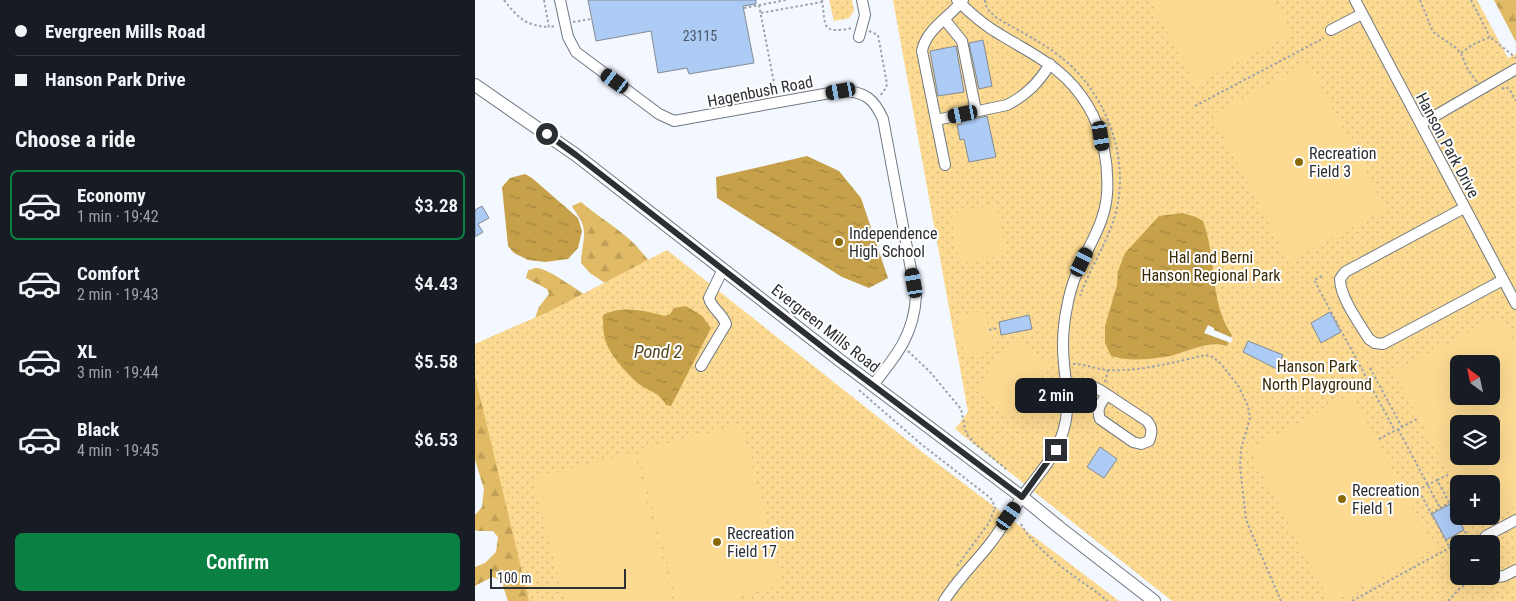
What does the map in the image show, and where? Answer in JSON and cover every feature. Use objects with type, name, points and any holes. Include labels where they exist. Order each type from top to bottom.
[{"type":"main road","name":"Evergreen Mills Road","points":[[475,85],[576,155],[873,385],[1022,497],[1154,601]]},
{"type":"street","name":"Hagenbush Road","points":[[560,0],[567,38],[576,52],[659,114],[674,122],[841,91],[863,94],[878,108],[883,120],[916,296],[915,313],[909,333],[896,355],[873,385]]},
{"type":"street","points":[[859,37],[865,15],[862,0]]},
{"type":"street","name":"Hanson Park Drive","points":[[1355,0],[1516,304]]},
{"type":"street","points":[[944,601],[967,570],[990,544],[1046,466],[1063,434],[1071,384],[1063,349],[1067,308],[1076,275],[1102,217],[1107,193],[1101,136],[1088,107],[1077,90],[1058,69],[987,26],[960,1],[945,20],[924,41],[922,51],[945,165]]},
{"type":"street","points":[[1327,34],[1362,14]]},
{"type":"street","points":[[945,20],[962,41],[976,111]]},
{"type":"street","points":[[936,120],[1017,100],[1035,84],[1050,64]]},
{"type":"street","points":[[1421,124],[1516,69]]},
{"type":"street","points":[[1464,208],[1345,272],[1340,279],[1343,295],[1369,339],[1375,343],[1383,344],[1503,280]]},
{"type":"street","points":[[701,366],[726,324],[724,318],[710,303],[709,298],[723,269]]},
{"type":"street","points":[[1071,384],[1092,386],[1103,392],[1151,426],[1152,434],[1149,441],[1141,444],[1133,442],[1100,419],[1098,414],[1103,392]]},
{"type":"street","points":[[1488,535],[1516,520]]},
{"type":"street","points":[[1500,577],[1516,570]]},
{"type":"path","points":[[504,0],[517,16],[526,22],[537,26],[549,27]]},
{"type":"path","points":[[744,8],[786,0]]},
{"type":"path","points":[[985,0],[989,12],[1051,49],[1074,68],[1091,88],[1099,102],[1115,144],[1119,164],[1116,211],[1110,230],[1086,279],[1079,300]]},
{"type":"path","points":[[1420,0],[1433,32],[1455,46],[1461,53],[1467,68],[1482,89]]},
{"type":"path","points":[[1471,0],[1491,37],[1516,58]]},
{"type":"path","points":[[761,13],[822,2]]},
{"type":"path","points":[[759,5],[775,88]]},
{"type":"path","points":[[1195,106],[1327,34]]},
{"type":"path","points":[[1461,53],[1472,45],[1491,37]]},
{"type":"path","points":[[1497,91],[1506,87],[1510,90],[1516,101]]},
{"type":"path","points":[[1322,276],[1315,280],[1395,431]]},
{"type":"path","points":[[989,330],[998,328]]},
{"type":"path","points":[[908,351],[931,372],[961,409],[966,433],[973,442],[1005,468],[1010,477]]},
{"type":"path","points":[[1071,384],[1073,364],[1085,364],[1108,370],[1151,367],[1205,355],[1213,357],[1218,361],[1245,397],[1250,418],[1241,449],[1240,466],[1246,520],[1281,601]]},
{"type":"path","points":[[1370,368],[1402,427]]},
{"type":"path","points":[[1103,392],[1108,370]]},
{"type":"path","points":[[859,390],[921,444],[991,498],[995,508],[989,523],[956,568]]},
{"type":"path","points":[[1379,439],[1417,419]]},
{"type":"path","points":[[1398,429],[1440,508]]},
{"type":"path","points":[[1409,495],[1448,474]]},
{"type":"path","points":[[1437,480],[1466,535]]},
{"type":"path","points":[[1352,601],[1450,548],[1419,490]]},
{"type":"path","points":[[1431,513],[1449,503]]},
{"type":"path","points":[[995,508],[999,509]]},
{"type":"path","points":[[1021,524],[1039,547],[1108,601]]},
{"type":"path","points":[[1448,601],[1464,585]]},
{"type":"green space","points":[[829,0],[852,0],[854,11],[849,18],[834,21]]},
{"type":"green space","name":"Hal and Berni Hanson Regional Park","points":[[893,0],[1477,0],[1508,58],[1516,54],[1516,601],[1172,601],[955,429],[968,412]]},
{"type":"green space","points":[[1150,0],[1274,0],[1292,33],[1195,85]]},
{"type":"green space","points":[[1494,0],[1516,0],[1516,42]]},
{"type":"green space","name":"Recreation Field 3","points":[[1308,63],[1386,209],[1289,261],[1212,115]]},
{"type":"green space","points":[[581,202],[636,245],[657,269],[537,601],[508,601],[501,580],[492,577],[475,586],[475,567],[485,563],[496,552],[498,537],[493,531],[475,530],[475,515],[482,507],[484,489],[475,460],[475,348],[484,340],[535,318],[539,307],[549,294],[547,289],[526,278],[528,270],[536,268],[549,272],[594,300],[611,287],[590,273],[581,263],[584,238],[583,228],[572,206]]},
{"type":"green space","points":[[991,206],[997,209],[1005,250],[1001,256],[964,263],[959,259],[951,218],[955,213]]},
{"type":"green space","points":[[667,250],[926,455],[1119,601],[529,601],[475,376],[475,344],[548,312]]},
{"type":"green space","points":[[985,310],[992,350],[965,356],[957,316]]},
{"type":"green space","points":[[1499,316],[1516,347],[1516,506],[1500,514],[1500,475],[1450,476],[1394,372]]},
{"type":"green space","points":[[1016,339],[1049,363],[1008,415],[977,391],[987,376],[989,366],[993,360]]},
{"type":"green space","name":"Recreation Field 1","points":[[1352,394],[1434,548],[1335,601],[1330,601],[1249,449]]},
{"type":"green space","name":"Recreation Field 17","points":[[741,424],[783,585],[722,601],[678,601],[638,451]]},
{"type":"green space","points":[[634,452],[673,601],[565,601],[533,479]]},
{"type":"water","points":[[807,156],[839,171],[861,198],[888,278],[869,288],[842,277],[717,198],[716,177]]},
{"type":"water","points":[[525,174],[578,218],[582,231],[578,248],[568,259],[545,262],[528,260],[514,253],[508,246],[502,187],[510,178]]},
{"type":"water","points":[[1182,213],[1203,221],[1210,250],[1216,294],[1225,322],[1232,335],[1227,346],[1206,345],[1170,356],[1148,359],[1125,359],[1111,356],[1105,343],[1105,326],[1117,285],[1118,271],[1125,253],[1159,216]]},
{"type":"water","name":"Pond 2","points":[[686,306],[702,316],[711,328],[671,406],[666,405],[657,395],[639,384],[617,361],[606,342],[603,330],[603,315],[618,310],[626,310],[665,316],[670,314],[674,308]]},
{"type":"pier","points":[[1208,325],[1214,328],[1214,330],[1233,338],[1231,343],[1204,333]]},
{"type":"building","points":[[588,0],[756,0],[756,4],[743,6],[754,63],[689,74],[687,68],[658,73],[651,31],[596,41]]},
{"type":"building","points":[[983,40],[992,86],[979,89],[969,43]]},
{"type":"building","points":[[956,46],[964,92],[938,96],[930,51]]},
{"type":"building","points":[[987,116],[996,157],[969,162],[964,139],[960,140],[957,125],[962,124],[961,122]]},
{"type":"building","points":[[482,206],[489,218],[478,224],[483,232],[475,237],[475,210]]},
{"type":"building","points":[[1330,312],[1341,332],[1321,343],[1311,323]]},
{"type":"building","points":[[1029,315],[1032,329],[1001,335],[999,322]]},
{"type":"building","points":[[1248,341],[1283,355],[1277,369],[1243,352]]},
{"type":"building","points":[[1100,447],[1117,459],[1104,478],[1087,467]]},
{"type":"building","points":[[1450,504],[1450,525],[1461,525],[1464,530],[1455,535],[1450,535],[1450,538],[1446,540],[1432,514]]},
{"type":"place","name":"Recreation Field 3","points":[[1299,162]]},
{"type":"place","name":"Independence High School","points":[[839,242]]},
{"type":"place","name":"Recreation Field 1","points":[[1342,499]]},
{"type":"place","name":"Recreation Field 17","points":[[717,542]]},
{"type":"route","points":[[547,134],[838,359],[1022,497],[1056,450]]},
{"type":"park label","name":"Hanson Park North Playground","points":[[1317,375]]}]
